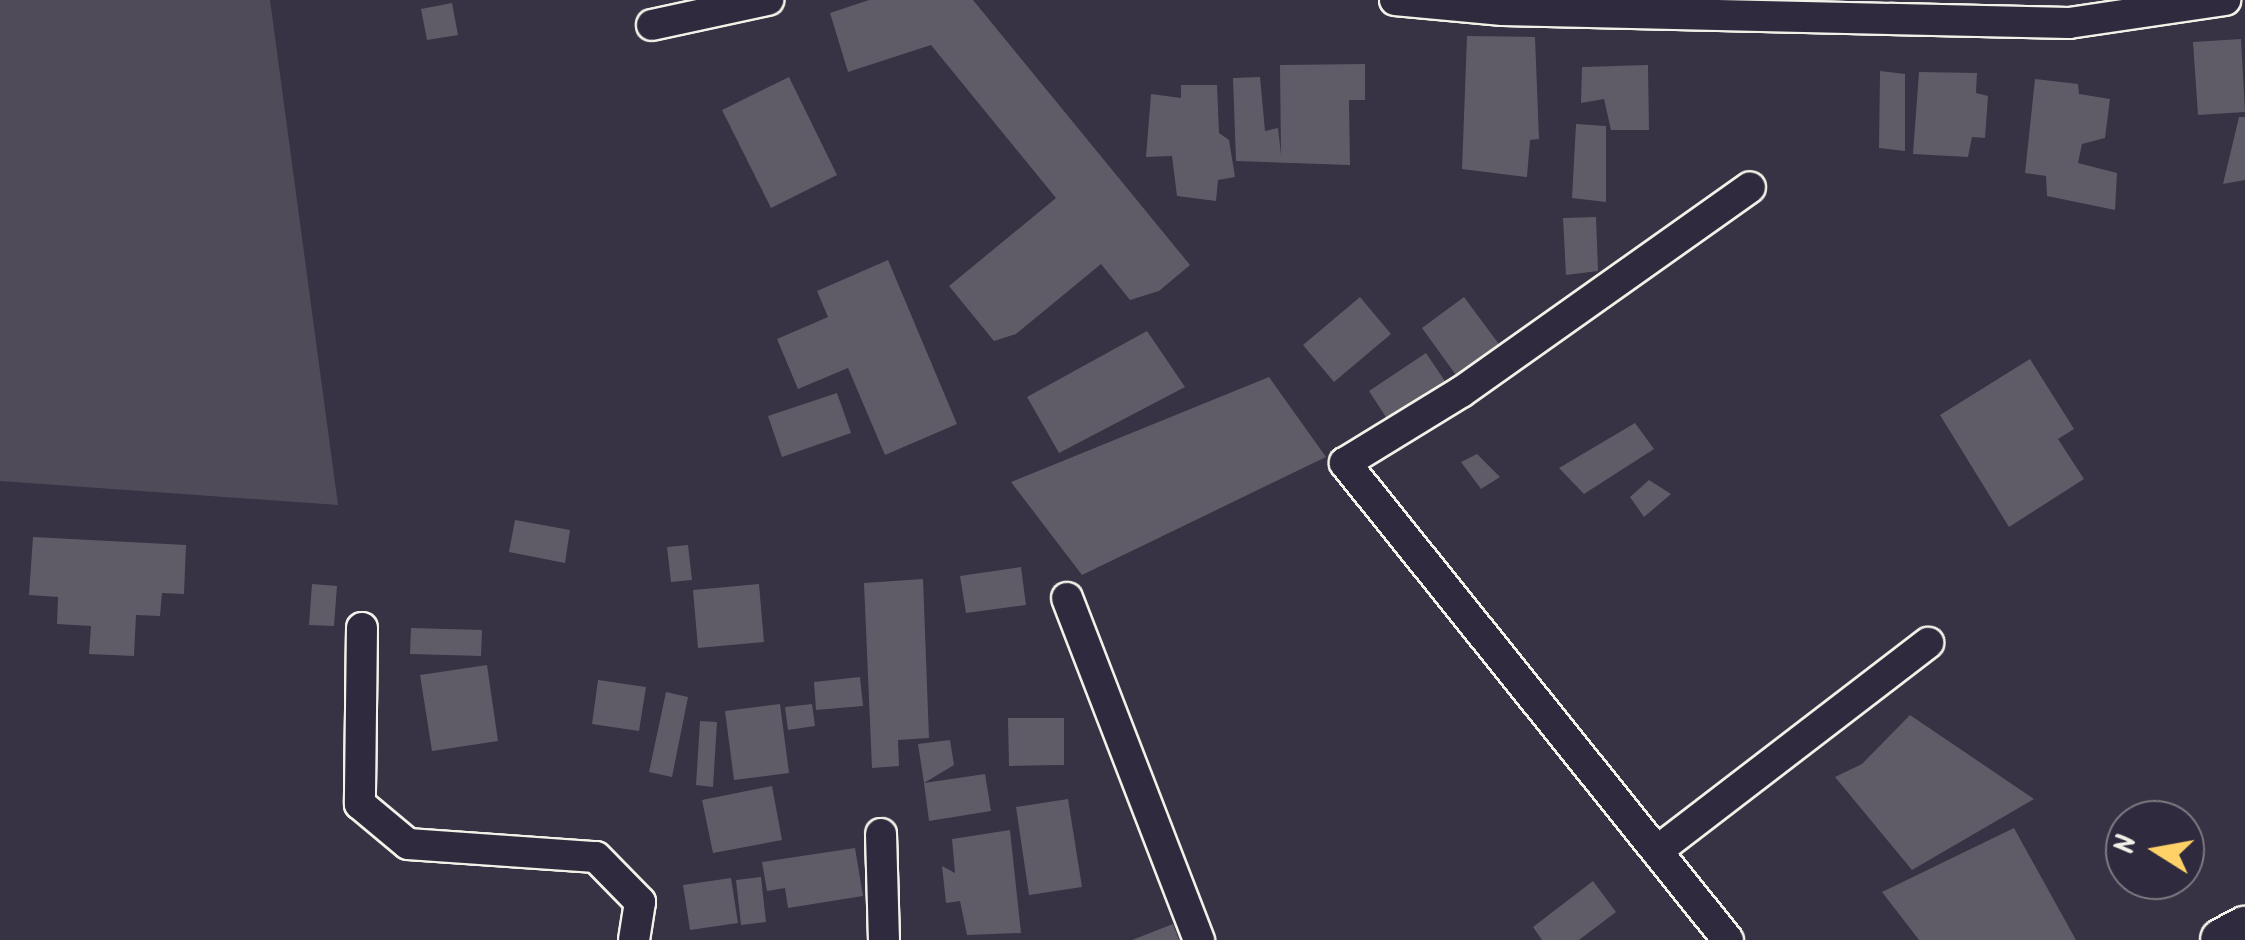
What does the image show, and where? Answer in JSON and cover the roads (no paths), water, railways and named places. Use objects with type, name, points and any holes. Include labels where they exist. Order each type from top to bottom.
[{"type":"main road","points":[[2222,940],[2245,928]]},
{"type":"street","points":[[652,25],[768,0]]},
{"type":"street","points":[[1395,0],[1503,10],[2069,23],[2225,0]]},
{"type":"street","points":[[1728,940],[1346,463],[1462,392],[1750,188]]},
{"type":"street","points":[[1067,598],[1199,940]]},
{"type":"street","points":[[362,628],[360,804],[408,844],[596,857],[640,902],[634,940]]},
{"type":"street","points":[[1657,851],[1928,643]]},
{"type":"street","points":[[881,834],[884,940]]}]
